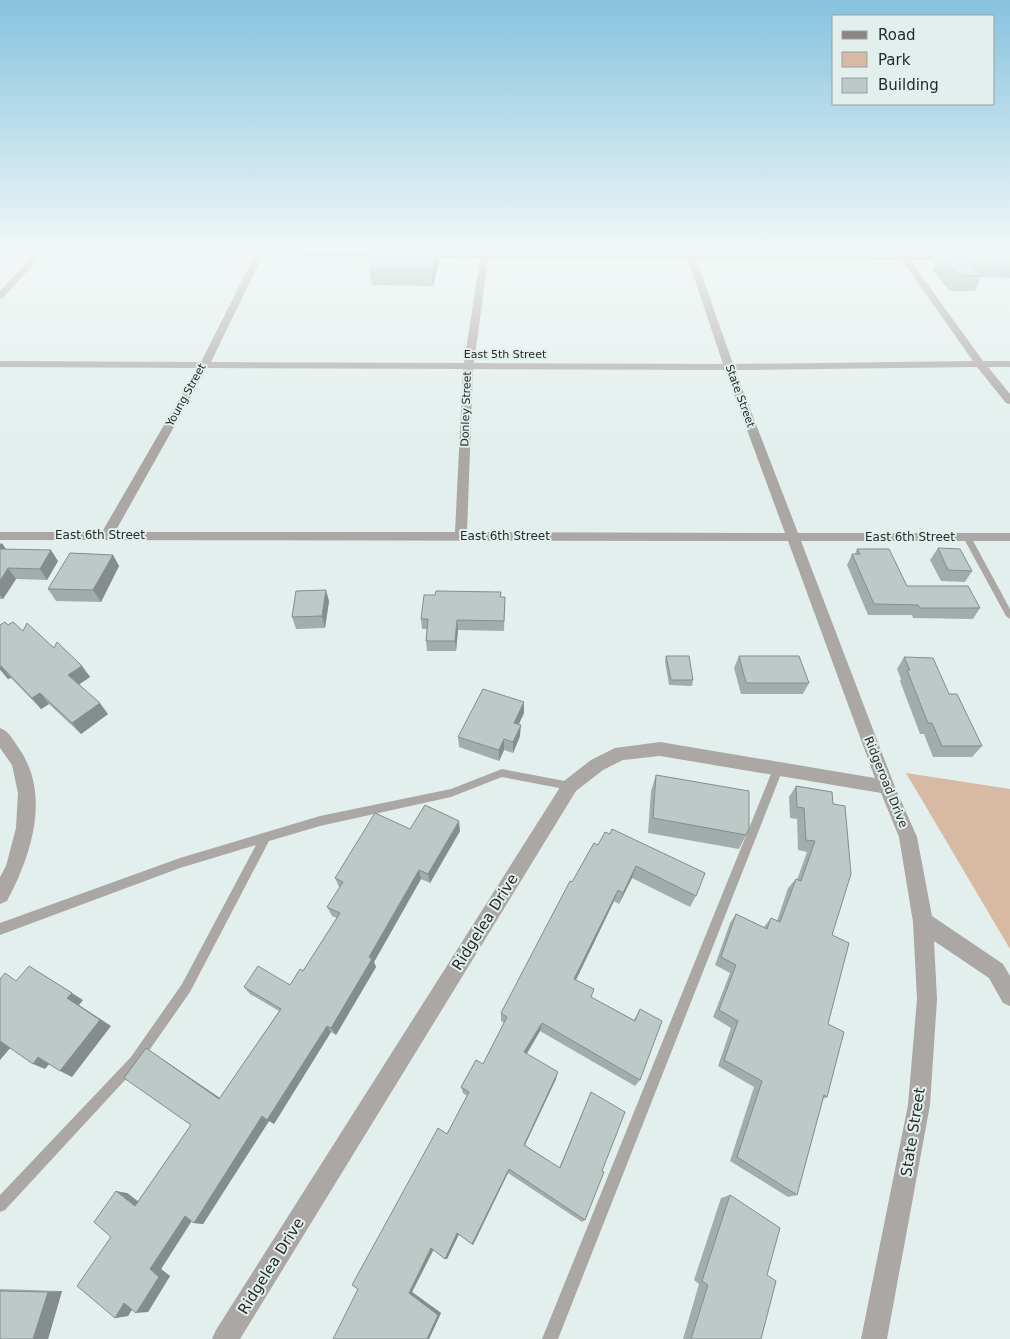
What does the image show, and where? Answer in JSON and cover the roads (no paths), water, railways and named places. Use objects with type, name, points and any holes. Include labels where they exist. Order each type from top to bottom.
[{"type":"street","name":"Young Street","points":[[107,535],[204,365],[229,315]]},
{"type":"street","name":"Donley Street","points":[[461,535],[468,367],[476,315]]},
{"type":"street","name":"State Street","points":[[712,315],[792,537]]},
{"type":"street","points":[[946,315],[1010,402]]},
{"type":"street","name":"East 5th Street","points":[[0,364],[468,367],[1010,364]]},
{"type":"street","name":"East 6th Street","points":[[0,536],[1010,537]]},
{"type":"street","name":"Ridgeroad Drive","points":[[792,537],[887,787],[908,837],[923,922]]},
{"type":"street","points":[[0,735],[20,762],[27,793],[25,828],[14,869],[0,895]]},
{"type":"street","name":"Ridgelea Drive","points":[[225,1339],[570,786],[597,765],[621,753],[660,749],[887,787]]},
{"type":"street","name":"State Street","points":[[874,1339],[919,1105],[927,999],[923,922]]},
{"type":"street","points":[[923,922],[996,971],[1010,996]]},
{"type":"lane","points":[[967,537],[1010,616]]},
{"type":"lane","points":[[550,1339],[778,769]]},
{"type":"lane","points":[[0,929],[180,863],[320,821],[451,793],[502,773],[570,786]]},
{"type":"lane","points":[[0,1206],[135,1061],[186,988],[265,838]]}]
